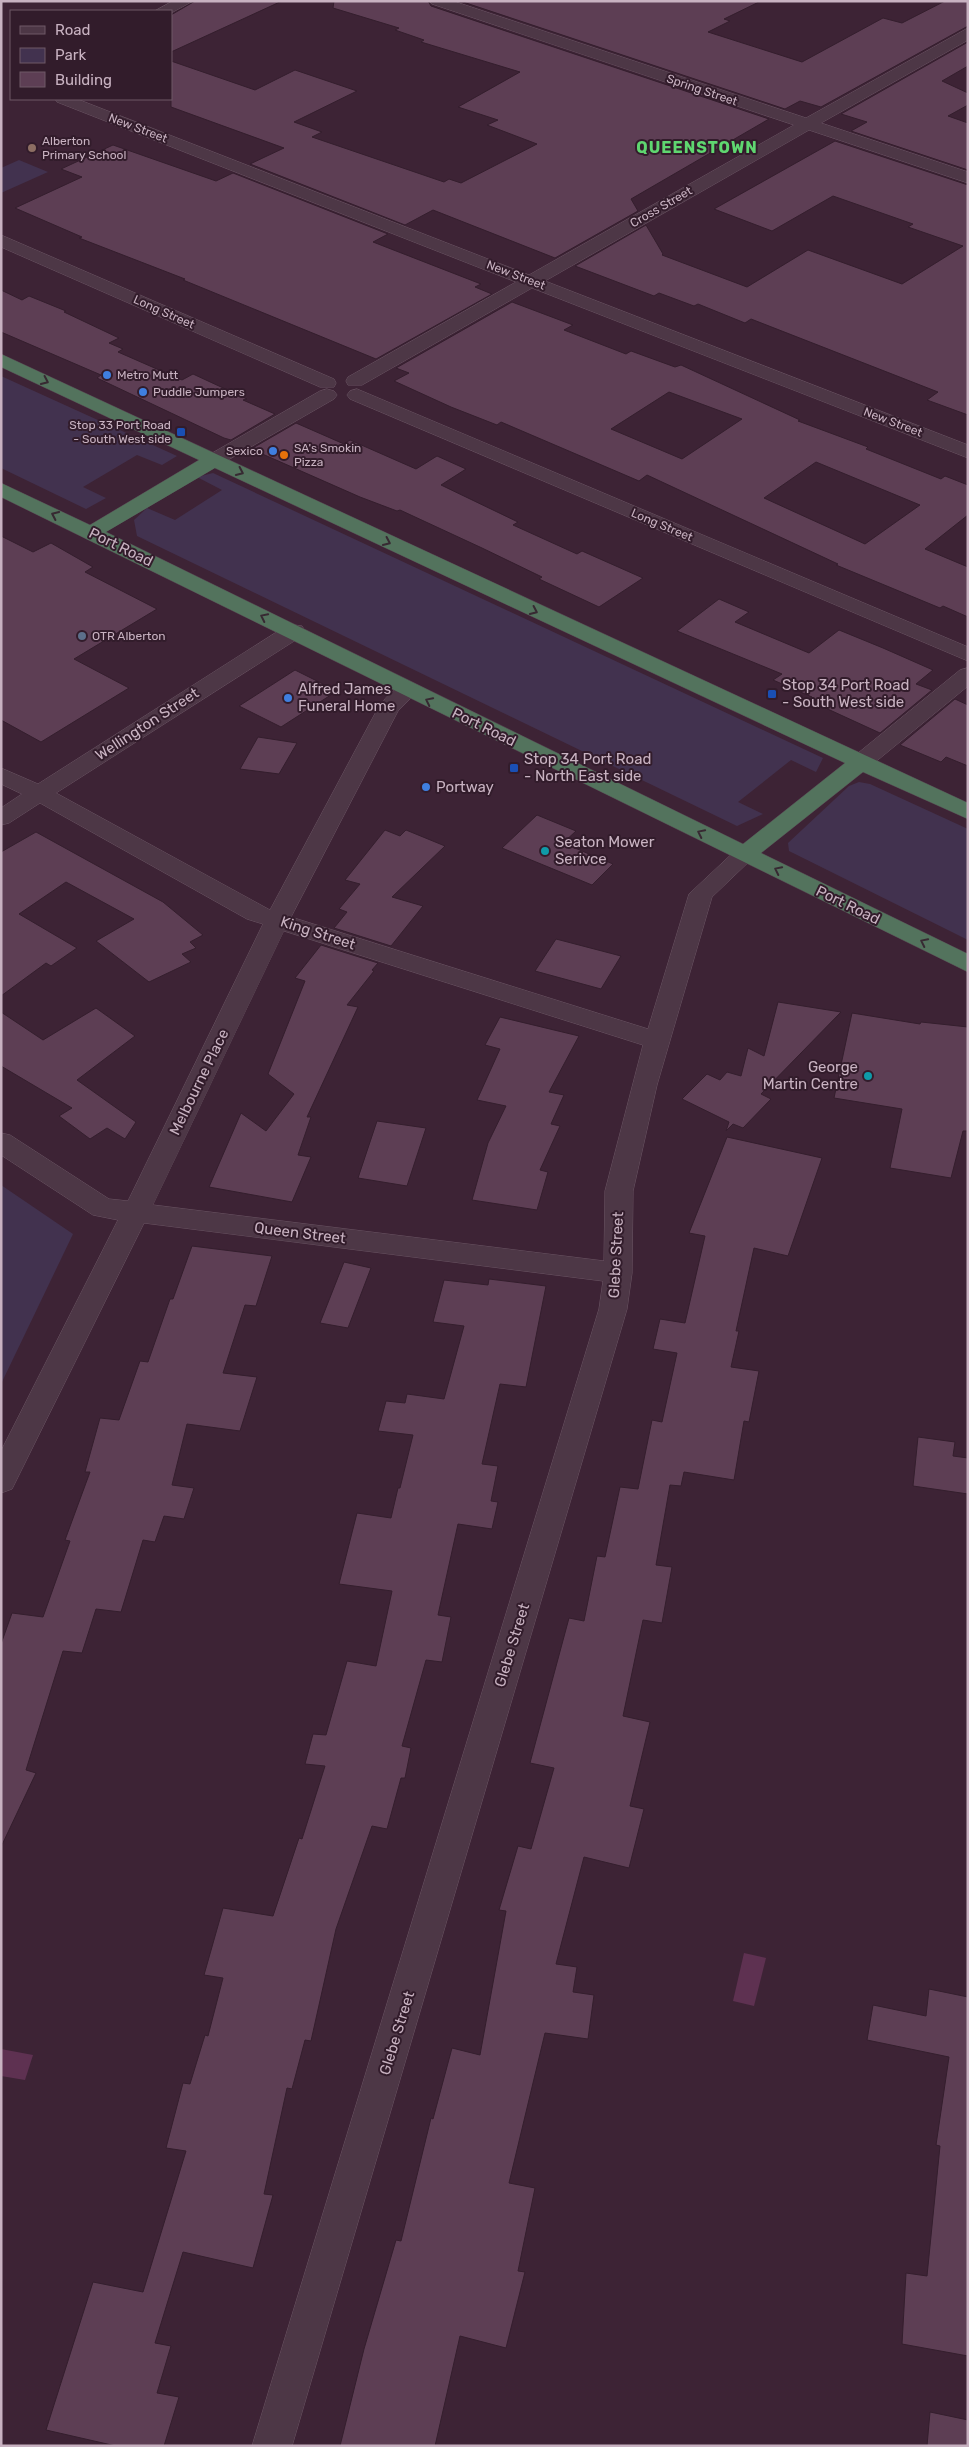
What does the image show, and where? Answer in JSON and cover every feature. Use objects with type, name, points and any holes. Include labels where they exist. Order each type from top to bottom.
[{"type":"highway","points":[[1,360],[968,812]]},
{"type":"highway","points":[[92,532],[214,460]]},
{"type":"highway","name":"Port Road","points":[[1,489],[92,532],[408,690],[968,964]]},
{"type":"highway","points":[[745,854],[860,763]]},
{"type":"street","points":[[165,10],[186,1]]},
{"type":"street","name":"Spring Street","points":[[437,1],[968,178]]},
{"type":"street","name":"Cross Street","points":[[356,388],[532,281],[968,33]]},
{"type":"street","name":"New Street","points":[[66,100],[968,452]]},
{"type":"street","name":"Long Street","points":[[1,240],[327,389]]},
{"type":"street","points":[[214,460],[327,389],[339,379],[356,388]]},
{"type":"street","name":"Long Street","points":[[356,388],[968,655]]},
{"type":"street","name":"Wellington Street","points":[[1,818],[294,632]]},
{"type":"street","points":[[860,763],[968,676]]},
{"type":"street","name":"Melbourne Place","points":[[1,1481],[136,1212],[277,920],[389,708],[408,690]]},
{"type":"street","name":"King Street","points":[[1,775],[40,794],[256,914],[657,1041]]},
{"type":"street","name":"Glebe Street","points":[[272,2446],[613,1309],[618,1273],[619,1191],[644,1085],[657,1041],[701,894],[745,854]]},
{"type":"street","name":"Queen Street","points":[[1,1142],[103,1208],[618,1273]]},
{"type":"green space","points":[[19,160],[48,172],[1,193],[1,168]]},
{"type":"green space","points":[[1,376],[177,456],[162,465],[137,455],[83,487],[106,498],[86,509],[1,468]]},
{"type":"green space","points":[[213,473],[823,758],[816,772],[791,760],[738,802],[763,814],[737,826],[137,536],[134,520],[147,508],[175,520],[222,490],[197,477]]},
{"type":"green space","points":[[859,782],[870,784],[968,829],[968,940],[789,851],[788,843],[849,786]]},
{"type":"green space","points":[[1,1185],[73,1234],[1,1384]]},
{"type":"shaded area","points":[[744,1953],[766,1958],[754,2006],[733,2001]]},
{"type":"shaded area","points":[[1,2049],[33,2055],[25,2080],[1,2076]]},
{"type":"building","points":[[195,1],[282,1],[172,52],[172,14]]},
{"type":"building","points":[[334,1],[428,1],[431,6],[769,119],[631,199],[638,211],[555,258],[433,210],[405,225],[250,164],[284,148],[171,107],[172,61],[255,90],[295,70],[357,91],[294,122],[322,132],[312,137],[444,182],[449,179],[461,183],[537,144],[487,125],[498,120],[458,107],[520,72],[421,42],[424,40],[395,30],[399,28],[333,8]]},
{"type":"building","points":[[460,1],[761,1],[724,19],[730,21],[708,32],[802,62],[883,18],[902,23],[945,1],[968,1],[968,26],[821,107],[800,101],[785,109]]},
{"type":"building","points":[[968,42],[968,66],[942,81],[968,93],[968,105],[948,116],[968,123],[968,170],[851,131],[867,122],[841,114]]},
{"type":"building","points":[[835,141],[968,185],[968,415],[927,400],[938,392],[751,319],[745,323],[698,304],[694,306],[659,293],[654,296],[575,266],[646,225],[662,255],[747,287],[808,250],[902,284],[963,246],[908,227],[913,224],[833,196],[772,231],[714,209]]},
{"type":"building","points":[[113,145],[216,181],[233,173],[388,234],[373,242],[481,284],[475,287],[492,294],[376,359],[183,280],[185,279],[79,238],[82,237],[15,208],[82,177],[61,169]]},
{"type":"building","points":[[1,290],[22,300],[29,296],[66,311],[64,312],[119,338],[109,343],[123,349],[118,352],[182,380],[193,374],[275,414],[231,440],[224,438],[97,378],[101,375],[1,332]]},
{"type":"building","points":[[512,302],[573,325],[564,330],[626,354],[631,351],[675,367],[681,365],[800,420],[798,421],[868,447],[866,449],[941,479],[945,476],[968,485],[968,515],[925,549],[968,567],[968,617],[943,606],[940,608],[836,565],[838,564],[647,475],[639,481],[501,422],[497,425],[451,407],[394,381],[409,373],[396,368]],"holes":[[[669,392],[742,419],[682,459],[611,429]],[[816,462],[920,505],[865,544],[764,498]]]},
{"type":"building","points":[[296,423],[344,444],[350,440],[416,469],[437,456],[466,469],[441,485],[518,522],[513,525],[577,554],[582,551],[643,578],[599,607],[539,579],[542,577],[400,510],[397,511],[360,497],[251,449]]},
{"type":"building","points":[[1,536],[33,552],[51,543],[93,567],[85,572],[157,609],[74,659],[129,688],[41,742],[1,720]]},
{"type":"building","points":[[719,599],[749,612],[735,622],[809,653],[839,630],[883,648],[933,670],[916,684],[932,690],[880,733],[808,700],[812,697],[773,680],[782,674],[677,631]]},
{"type":"building","name":"Alfred James Funeral Home","points":[[295,670],[337,691],[281,727],[239,706]]},
{"type":"building","points":[[955,699],[968,705],[968,766],[946,757],[941,762],[900,745]]},
{"type":"building","points":[[258,737],[297,743],[279,774],[240,769]]},
{"type":"building","name":"Seaton Mower Serivce","points":[[537,815],[576,831],[563,843],[613,864],[592,885],[502,848]]},
{"type":"building","points":[[385,830],[400,836],[406,830],[445,846],[392,897],[423,906],[391,946],[334,928],[347,912],[339,909],[360,884],[345,880]]},
{"type":"building","points":[[36,832],[163,902],[203,935],[190,942],[196,948],[182,954],[191,962],[149,982],[96,941],[134,919],[66,882],[19,914],[77,948],[51,966],[46,963],[1,996],[1,852]]},
{"type":"building","points":[[556,939],[621,956],[601,989],[535,971]]},
{"type":"building","points":[[321,945],[378,963],[372,970],[374,971],[347,1005],[358,1007],[307,1117],[311,1117],[298,1155],[311,1157],[292,1202],[209,1187],[241,1113],[266,1131],[294,1094],[268,1074],[305,981],[295,978]]},
{"type":"building","points":[[778,1002],[841,1012],[761,1094],[771,1099],[743,1128],[733,1124],[726,1131],[729,1122],[682,1099],[707,1074],[720,1080],[727,1072],[741,1076],[748,1048],[764,1056]]},
{"type":"building","points":[[96,1008],[135,1036],[77,1080],[136,1122],[125,1139],[107,1128],[90,1139],[59,1116],[72,1108],[1,1066],[1,1012],[43,1040]]},
{"type":"building","points":[[852,1013],[920,1024],[921,1022],[968,1027],[968,1131],[963,1131],[951,1178],[890,1168],[902,1109],[834,1098]]},
{"type":"building","points":[[500,1017],[579,1036],[549,1092],[564,1095],[551,1124],[560,1126],[540,1170],[548,1172],[537,1210],[472,1200],[488,1143],[506,1106],[477,1100],[500,1049],[485,1045]]},
{"type":"building","points":[[377,1121],[426,1128],[407,1186],[358,1178]]},
{"type":"building","points":[[727,1137],[822,1158],[788,1256],[754,1248],[736,1331],[739,1331],[731,1367],[759,1371],[749,1422],[744,1421],[734,1480],[684,1472],[681,1486],[670,1485],[656,1565],[672,1567],[662,1623],[643,1620],[623,1716],[650,1722],[630,1806],[644,1809],[629,1868],[584,1857],[556,1964],[577,1967],[573,1992],[594,1995],[588,2039],[545,2033],[509,2183],[535,2188],[518,2271],[525,2272],[506,2348],[460,2336],[435,2446],[340,2446],[364,2349],[396,2240],[401,2241],[431,2118],[433,2119],[452,2048],[480,2055],[506,1911],[499,1910],[518,1846],[531,1849],[554,1768],[530,1763],[569,1618],[584,1621],[597,1556],[605,1557],[620,1487],[638,1489],[652,1420],[662,1422],[677,1353],[653,1349],[660,1319],[685,1323],[705,1236],[689,1233]]},
{"type":"building","points":[[192,1246],[272,1256],[256,1306],[245,1305],[223,1373],[257,1377],[240,1431],[187,1424],[172,1485],[194,1488],[184,1519],[164,1516],[155,1542],[143,1540],[121,1612],[96,1609],[82,1653],[63,1651],[26,1770],[36,1773],[1,1847],[1,1644],[12,1613],[43,1617],[70,1541],[65,1540],[90,1472],[85,1472],[100,1418],[119,1420],[140,1361],[148,1362],[170,1299],[173,1299]]},
{"type":"building","points":[[344,1262],[371,1268],[348,1328],[320,1323]]},
{"type":"building","points":[[489,1279],[546,1286],[526,1387],[500,1384],[482,1464],[498,1466],[491,1501],[498,1502],[492,1529],[458,1524],[438,1615],[451,1617],[442,1662],[426,1660],[402,1746],[411,1748],[405,1778],[401,1778],[387,1829],[372,1826],[336,1929],[311,2041],[305,2040],[292,2089],[287,2088],[264,2194],[273,2195],[253,2268],[183,2252],[155,2343],[171,2346],[157,2393],[179,2397],[164,2446],[116,2446],[46,2430],[93,2282],[143,2292],[186,2151],[166,2148],[183,2083],[190,2084],[205,2035],[208,2036],[223,1978],[204,1975],[223,1908],[273,1916],[299,1838],[302,1839],[325,1766],[305,1764],[313,1734],[326,1735],[347,1661],[376,1666],[392,1591],[339,1584],[357,1513],[391,1518],[398,1488],[400,1488],[413,1435],[378,1431],[386,1401],[405,1403],[407,1394],[444,1399],[464,1326],[433,1322],[444,1280],[488,1285]]},
{"type":"building","points":[[918,1437],[955,1442],[953,1456],[968,1458],[968,1494],[913,1486]]},
{"type":"building","points":[[929,1989],[968,1997],[968,2356],[902,2344],[906,2273],[927,2276],[940,2146],[936,2145],[949,2057],[867,2040],[873,2005],[926,2016]]},
{"type":"building","points":[[930,2412],[968,2420],[968,2446],[927,2446]]},
{"type":"place","name":"Alberton Primary School","points":[[32,148]]},
{"type":"place","name":"Metro Mutt","points":[[107,375]]},
{"type":"place","name":"Puddle Jumpers","points":[[143,392]]},
{"type":"place","name":"Stop 33 Port Road - South West side","points":[[181,432]]},
{"type":"place","name":"Sexico","points":[[273,451]]},
{"type":"place","name":"SA's Smokin Pizza","points":[[284,455]]},
{"type":"place","name":"OTR Alberton","points":[[82,636]]},
{"type":"place","name":"Stop 34 Port Road - South West side","points":[[772,694]]},
{"type":"place","name":"Alfred James Funeral Home","points":[[288,698]]},
{"type":"place","name":"Stop 34 Port Road - North East side","points":[[514,768]]},
{"type":"place","name":"Portway","points":[[426,787]]},
{"type":"place","name":"Seaton Mower Serivce","points":[[545,851]]},
{"type":"place","name":"George Martin Centre","points":[[868,1076]]},
{"type":"district","name":"QUEENSTOWN","points":[[697,147]]}]
